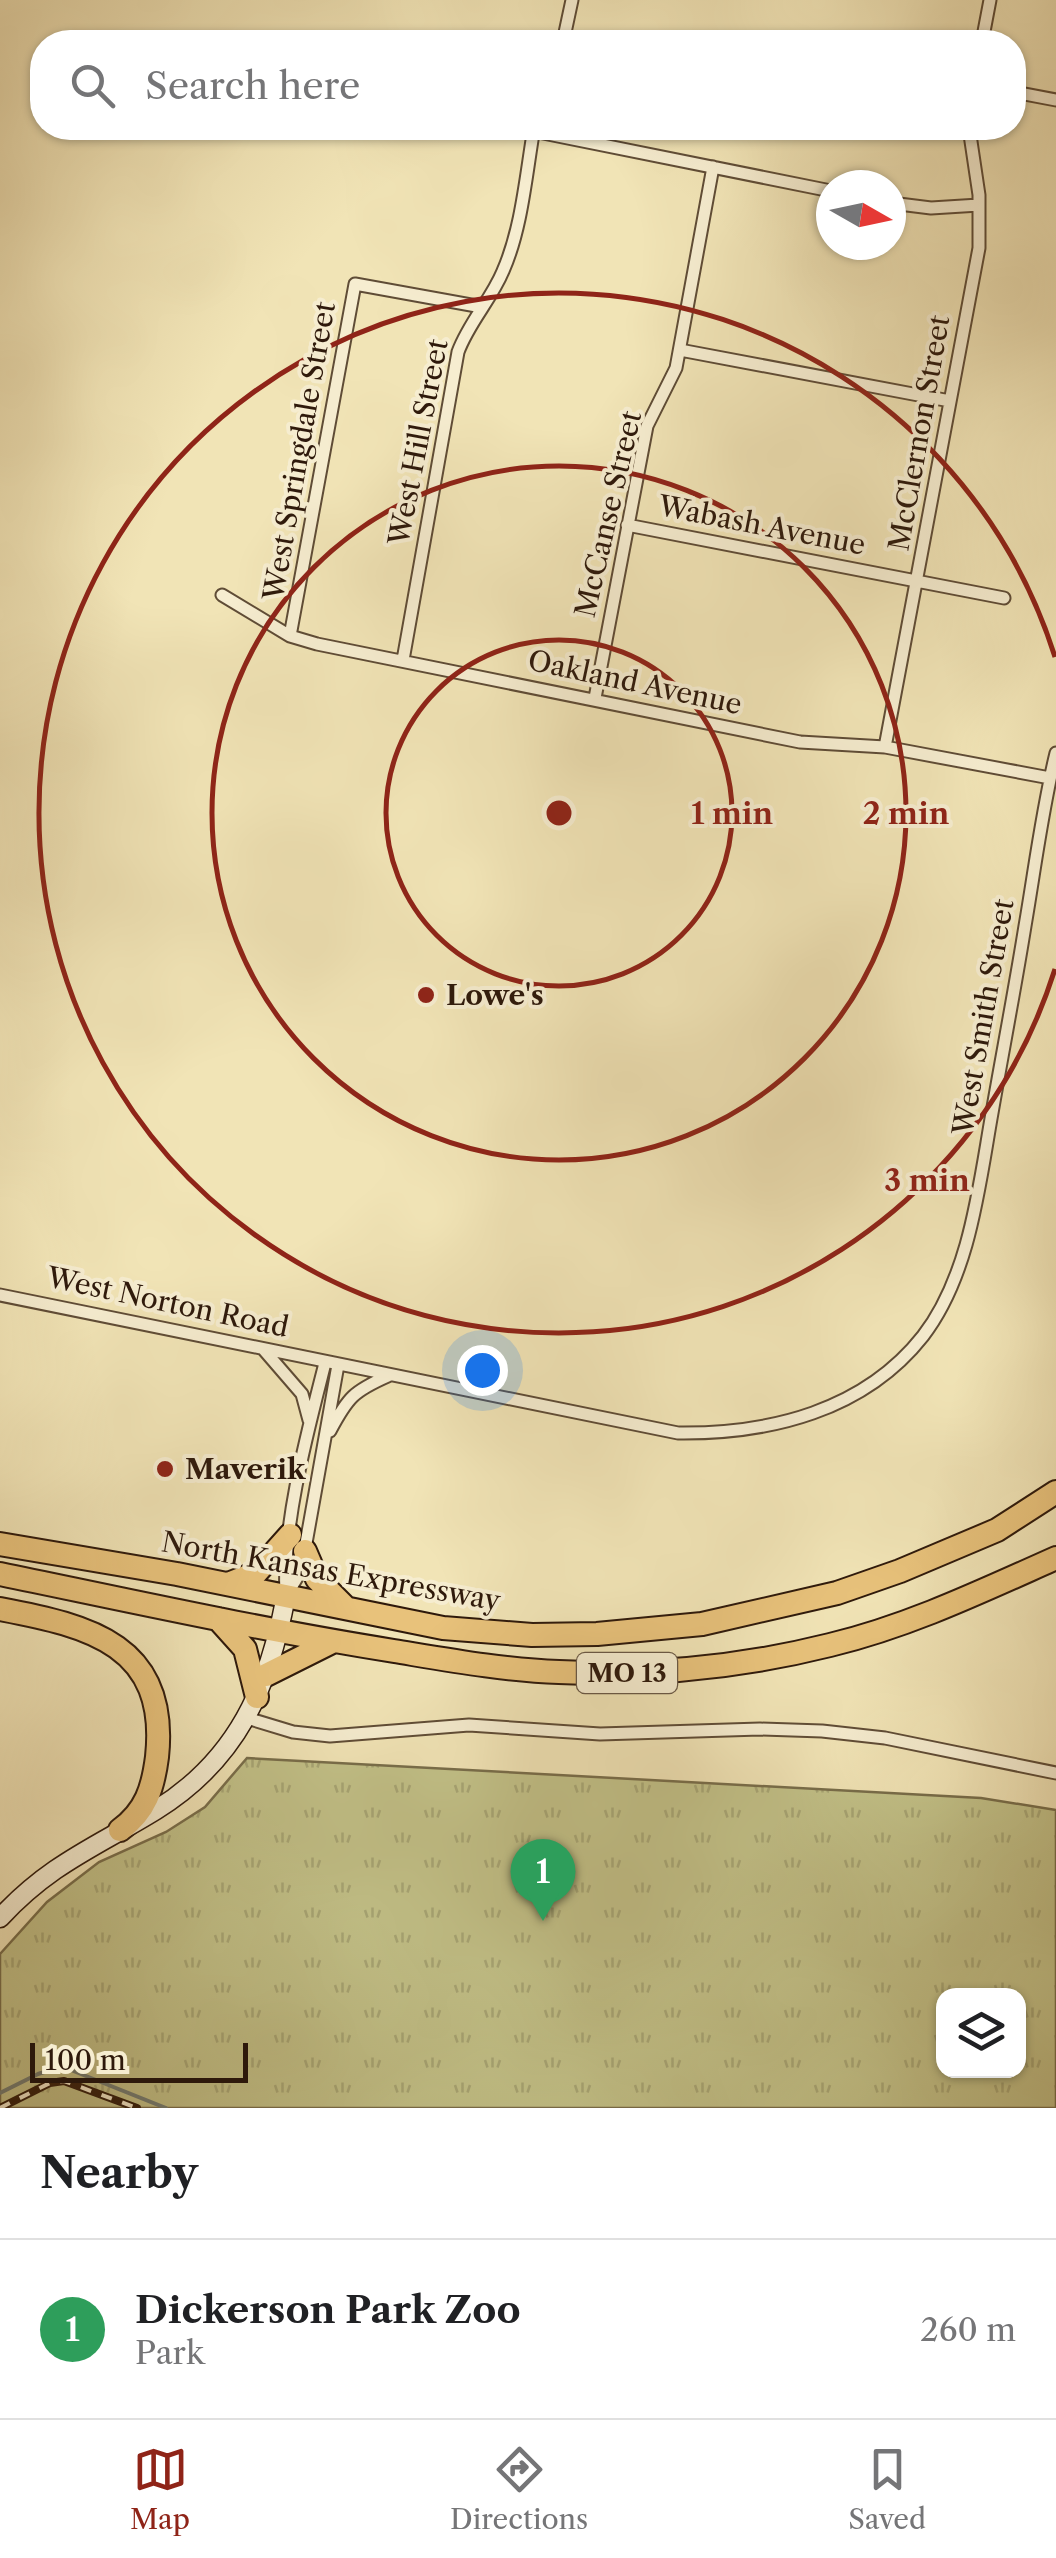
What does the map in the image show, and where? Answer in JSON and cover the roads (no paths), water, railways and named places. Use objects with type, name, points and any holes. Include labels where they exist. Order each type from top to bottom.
[{"type":"highway","name":"North Kansas Expressway","points":[[0,1544],[228,1584],[443,1628],[502,1634],[597,1634],[667,1629],[770,1611],[836,1593],[997,1530],[1056,1492]]},
{"type":"highway","points":[[228,1584],[256,1573],[298,1542],[316,1579],[348,1609]]},
{"type":"highway","name":"MO 13","points":[[0,1574],[332,1642],[528,1670],[662,1671],[749,1662],[832,1645],[897,1626],[1056,1558]]},
{"type":"highway","points":[[0,1609],[60,1620],[101,1636],[133,1663],[148,1685],[159,1720],[153,1784],[141,1810],[120,1830]]},
{"type":"highway","points":[[218,1619],[246,1649],[257,1696],[332,1642]]},
{"type":"main road","points":[[0,1918],[45,1876],[194,1783],[221,1755],[257,1696],[279,1631],[286,1596]]},
{"type":"street","points":[[566,30],[572,0]]},
{"type":"street","points":[[984,30],[990,0]]},
{"type":"street","points":[[1026,94],[1056,100]]},
{"type":"street","name":"West Hill Street","points":[[402,660],[455,364],[468,328],[499,280],[510,251],[532,140]]},
{"type":"street","points":[[584,140],[816,188]]},
{"type":"street","name":"McClernon Street","points":[[885,746],[979,248],[979,205],[971,140]]},
{"type":"street","name":"McCanse Street","points":[[594,698],[647,426],[672,380],[680,350],[713,168]]},
{"type":"street","points":[[906,204],[947,208],[979,205]]},
{"type":"street","name":"West Springdale Street","points":[[290,636],[355,284],[482,308]]},
{"type":"street","points":[[680,350],[950,401]]},
{"type":"street","name":"Wabash Avenue","points":[[627,526],[1004,598]]},
{"type":"street","name":"Oakland Avenue","points":[[222,596],[290,636],[318,644],[800,742],[885,746],[1050,778]]},
{"type":"street","name":"West Smith Street","points":[[388,1376],[678,1433],[736,1432],[799,1419],[856,1394],[901,1360],[936,1318],[956,1271],[975,1200],[1056,754]]},
{"type":"street","name":"West Norton Road","points":[[0,1295],[388,1376]]},
{"type":"street","points":[[264,1350],[302,1394],[309,1420]]},
{"type":"street","points":[[286,1596],[302,1571],[298,1542],[309,1420],[332,1364]]},
{"type":"street","points":[[286,1596],[284,1569],[298,1542],[323,1443],[332,1364]]},
{"type":"street","points":[[323,1443],[346,1399],[388,1376]]},
{"type":"street","points":[[257,1696],[293,1732],[318,1736],[469,1725],[600,1734],[791,1730],[885,1738],[1056,1773]]},
{"type":"waterway","points":[[0,2093],[57,2068],[166,2108]]},
{"type":"railway","points":[[0,2108],[50,2083],[64,2081],[137,2108]]},
{"type":"place","name":"Lowe's","points":[[426,995]]},
{"type":"place","name":"Maverik","points":[[165,1469]]},
{"type":"place","name":"Dickerson Park Zoo","points":[[543,1921]]}]
